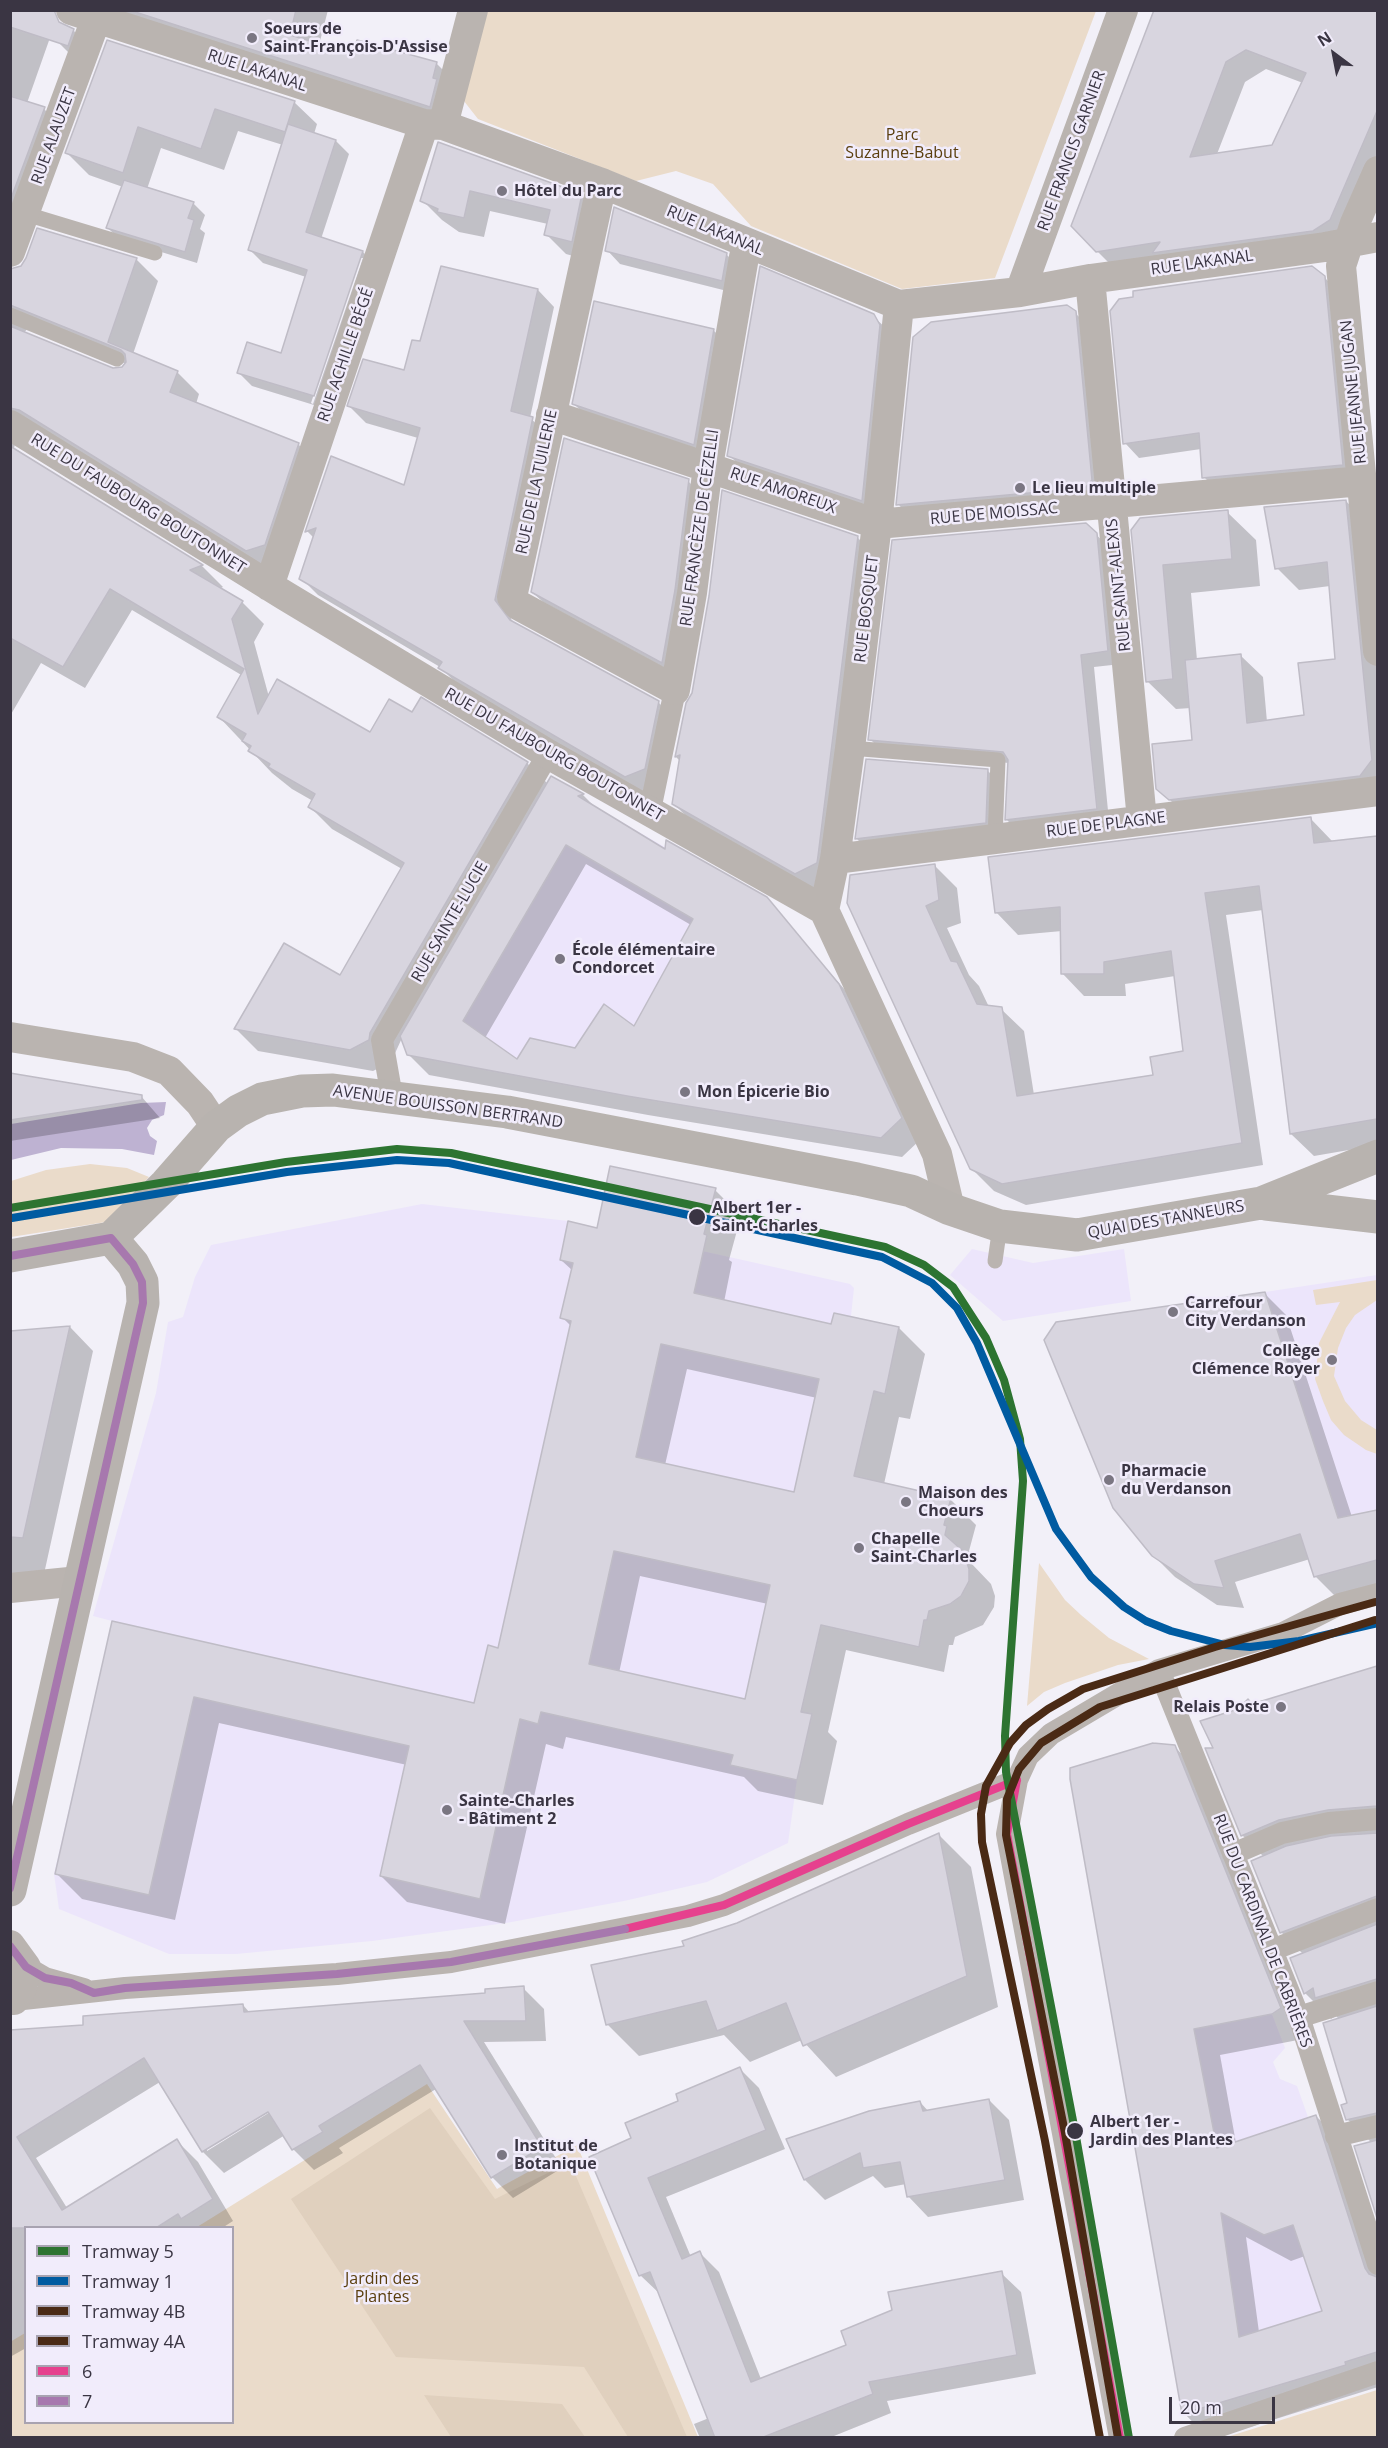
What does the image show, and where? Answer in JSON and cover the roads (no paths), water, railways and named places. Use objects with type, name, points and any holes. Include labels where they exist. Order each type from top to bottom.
[{"type":"main road","name":"AVENUE BOUISSON BERTRAND","points":[[111,1238],[166,1184],[216,1127],[238,1111],[262,1099],[302,1091],[333,1090],[507,1112],[911,1191],[950,1209]]},
{"type":"main road","name":"QUAI DES TANNEURS","points":[[950,1209],[1000,1226],[1077,1236],[1261,1203],[1377,1156]]},
{"type":"main road","points":[[1261,1203],[1377,1217]]},
{"type":"main road","points":[[10,1256],[111,1238],[134,1264],[142,1282],[143,1303],[10,1890]]},
{"type":"street","name":"RUE ACHILLE BÉGÉ","points":[[268,586],[473,10]]},
{"type":"street","name":"RUE FRANCIS GARNIER","points":[[1020,292],[1123,10]]},
{"type":"street","name":"RUE LAKANAL","points":[[83,15],[433,125],[602,183],[899,305],[1020,292],[1090,279],[1363,239]]},
{"type":"street","name":"RUE ALAUZET","points":[[10,252],[26,214],[83,15]]},
{"type":"street","name":"RUE JEANNE JUGAN","points":[[1377,171],[1363,239],[1341,266],[1362,480],[1372,527],[1377,651]]},
{"type":"street","name":"RUE DE LA TUILERIE","points":[[602,183],[512,597],[518,605],[675,690]]},
{"type":"street","name":"RUE FRANCÈZE DE CÉZELLI","points":[[650,810],[692,593],[708,466],[744,257],[749,245]]},
{"type":"street","name":"RUE SAINT-ALEXIS","points":[[1090,279],[1142,820]]},
{"type":"street","name":"RUE BOSQUET","points":[[824,910],[835,859],[850,747],[877,524],[899,305]]},
{"type":"street","name":"RUE AMOREUX","points":[[551,415],[877,524]]},
{"type":"street","name":"RUE DU FAUBOURG BOUTONNET","points":[[10,425],[268,586],[548,754],[824,910]]},
{"type":"street","name":"RUE DE MOISSAC","points":[[877,524],[1111,505],[1362,480]]},
{"type":"street","name":"RUE SAINTE-LUCIE","points":[[392,1097],[382,1040],[548,754]]},
{"type":"street","name":"RUE DE PLAGNE","points":[[835,859],[1377,791]]},
{"type":"street","points":[[824,910],[937,1155],[950,1209]]},
{"type":"street","points":[[10,1037],[133,1057],[169,1071],[200,1103],[216,1127]]},
{"type":"street","points":[[10,1588],[79,1581]]},
{"type":"street","points":[[1114,2436],[1007,1834],[1017,1780],[1028,1756],[1051,1734],[1160,1670],[1283,1633],[1340,1604],[1377,1594]]},
{"type":"street","name":"RUE DU CARDINAL DE CABRIÈRES","points":[[1160,1670],[1299,2017],[1336,2136],[1374,2239],[1377,2264]]},
{"type":"street","points":[[12,2000],[136,1987],[338,1974],[451,1962],[688,1916],[724,1905],[908,1824],[1017,1780]]},
{"type":"street","points":[[1233,1854],[1282,1833],[1329,1823],[1377,1819]]},
{"type":"street","points":[[1272,1950],[1377,1910]]},
{"type":"street","points":[[18,1956],[45,1978],[71,1983],[94,1993]]},
{"type":"street","points":[[12,2000],[22,1988],[18,1956]]},
{"type":"street","points":[[1299,2017],[1377,1992]]},
{"type":"street","points":[[1336,2136],[1377,2126]]},
{"type":"street","points":[[1185,2438],[1377,2372]]},
{"type":"lane","points":[[26,214],[155,254]]},
{"type":"lane","points":[[10,315],[117,359]]},
{"type":"lane","points":[[850,747],[998,760],[995,839]]},
{"type":"lane","points":[[994,1261],[1000,1226]]},
{"type":"tram line","name":"5","points":[[10,1208],[286,1162],[397,1149],[451,1153],[885,1247],[924,1265],[953,1287],[986,1338],[1004,1380],[1020,1439],[1023,1481],[1005,1736],[1006,1772],[1075,2131],[1129,2438]]},
{"type":"tram line","name":"1","points":[[12,1218],[287,1172],[397,1160],[449,1163],[882,1257],[932,1283],[957,1308],[977,1343],[1056,1529],[1091,1577],[1124,1607],[1146,1621],[1171,1631],[1225,1645],[1250,1647],[1299,1641],[1378,1623]]},
{"type":"tram line","name":"4B","points":[[1100,2438],[1045,2141],[982,1842],[981,1814],[986,1786],[1010,1743],[1026,1725],[1083,1689],[1215,1647],[1375,1602]]},
{"type":"tram line","name":"4A","points":[[1118,2438],[1065,2133],[1006,1835],[1007,1799],[1019,1769],[1041,1743],[1100,1707],[1375,1620]]},
{"type":"place","name":"Soeurs de Saint-François-D'Assise","points":[[252,38]]},
{"type":"place","name":"Hôtel du Parc","points":[[502,191]]},
{"type":"place","name":"Le lieu multiple","points":[[1020,488]]},
{"type":"place","name":"École élémentaire Condorcet","points":[[560,959]]},
{"type":"place","name":"Mon Épicerie Bio","points":[[685,1092]]},
{"type":"place","name":"Albert 1er - Saint-Charles","points":[[697,1217]]},
{"type":"place","name":"Carrefour City Verdanson","points":[[1173,1312]]},
{"type":"place","name":"Collège Clémence Royer","points":[[1332,1360]]},
{"type":"place","name":"Pharmacie du Verdanson","points":[[1109,1480]]},
{"type":"place","name":"Maison des Choeurs","points":[[906,1502]]},
{"type":"place","name":"Chapelle Saint-Charles","points":[[859,1548]]},
{"type":"place","name":"Relais Poste","points":[[1281,1707]]},
{"type":"place","name":"Sainte-Charles - Bâtiment 2","points":[[447,1810]]},
{"type":"place","name":"Albert 1er - Jardin des Plantes","points":[[1075,2131]]},
{"type":"place","name":"Institut de Botanique","points":[[502,2155]]},
{"type":"park label","name":"Parc Suzanne-Babut","points":[[902,144]]},
{"type":"park label","name":"Jardin des Plantes","points":[[382,2288]]}]
